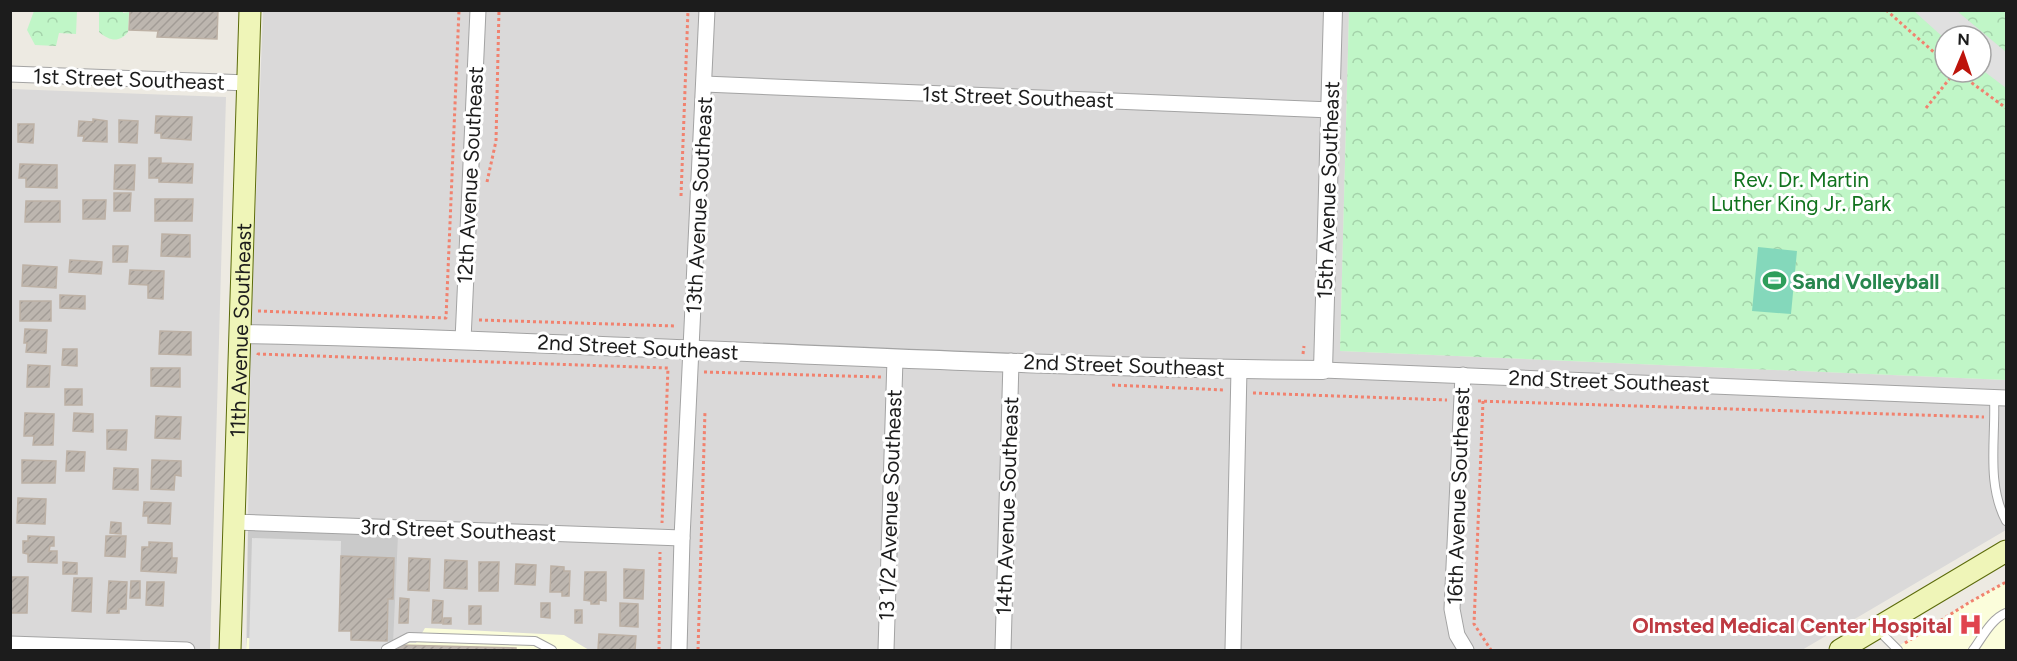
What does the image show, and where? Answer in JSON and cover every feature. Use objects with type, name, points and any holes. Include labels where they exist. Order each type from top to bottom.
[{"type":"main road","name":"11th Avenue Southeast","points":[[230,651],[250,10]]},
{"type":"main road","points":[[1840,651],[2007,551]]},
{"type":"street","name":"12th Avenue Southeast","points":[[463,340],[478,10]]},
{"type":"street","name":"13th Avenue Southeast","points":[[679,651],[682,538],[707,10]]},
{"type":"street","name":"15th Avenue Southeast","points":[[1323,370],[1333,10]]},
{"type":"street","name":"1st Street Southeast","points":[[10,74],[248,83]]},
{"type":"street","name":"1st Street Southeast","points":[[704,84],[1331,110]]},
{"type":"street","name":"2nd Street Southeast","points":[[241,334],[463,340],[895,359],[1463,375],[2000,398]]},
{"type":"street","name":"13 1/2 Avenue Southeast","points":[[886,651],[895,359]]},
{"type":"street","name":"14th Avenue Southeast","points":[[1003,651],[1011,362]]},
{"type":"street","points":[[1233,651],[1239,369]]},
{"type":"street","name":"16th Avenue Southeast","points":[[1463,375],[1452,609],[1457,635],[1466,651]]},
{"type":"street","name":"3rd Street Southeast","points":[[234,522],[682,538]]},
{"type":"street","points":[[10,644],[187,651]]},
{"type":"lane","points":[[2000,398],[1995,417],[1993,482],[1998,504],[2007,521]]},
{"type":"lane","points":[[1973,651],[1995,620],[2007,613]]},
{"type":"lane","points":[[1877,629],[1897,650]]},
{"type":"lane","points":[[386,649],[409,637],[535,641],[552,651]]},
{"type":"path","points":[[258,311],[446,318],[459,10]]},
{"type":"path","points":[[485,190],[496,141],[499,10]]},
{"type":"path","points":[[681,198],[687,10]]},
{"type":"path","points":[[1886,10],[1933,51]]},
{"type":"path","points":[[1926,108],[1946,84]]},
{"type":"path","points":[[1973,84],[2007,108]]},
{"type":"path","points":[[479,320],[676,326]]},
{"type":"path","points":[[258,366],[258,354],[668,368]]},
{"type":"path","points":[[1303,395],[1443,400]]},
{"type":"path","points":[[1491,651],[1474,624],[1483,401],[1995,417]]},
{"type":"path","points":[[698,651],[706,408]]},
{"type":"path","points":[[659,651],[660,552]]},
{"type":"path","points":[[1897,650],[1970,602],[2007,582]]},
{"type":"shaded area","points":[[263,11],[1349,11],[1340,351],[2006,380],[2006,530],[1802,650],[246,650],[251,327]]},
{"type":"shaded area","points":[[1914,11],[1957,11],[1973,24],[1933,24],[1933,28]]},
{"type":"shaded area","points":[[1993,41],[2006,52],[2006,88],[1993,78]]},
{"type":"shaded area","points":[[11,89],[226,97],[210,650],[11,650]]},
{"type":"shaded area","points":[[248,530],[398,535],[393,643],[247,638]]},
{"type":"shaded area","points":[[252,538],[341,541],[339,631],[351,631],[351,640],[387,641],[398,645],[398,650],[249,650]]},
{"type":"shaded area","name":"Olmsted Medical Center Hospital","points":[[2006,582],[2006,650],[1892,650],[1970,602]]},
{"type":"shaded area","points":[[425,628],[564,635],[589,650],[246,650],[247,638],[416,643]]},
{"type":"green space","points":[[123,10],[123,13],[129,12],[128,32],[125,36],[114,40],[99,32],[99,11]]},
{"type":"green space","points":[[34,11],[77,11],[76,34],[59,33],[56,46],[35,45],[27,30]]},
{"type":"green space","name":"Rev. Dr. Martin Luther King Jr. Park","points":[[1349,11],[2006,11],[2006,380],[1340,351]]},
{"type":"green space","name":"Sand Volleyball","points":[[1758,247],[1797,251],[1791,314],[1752,311]]},
{"type":"building","points":[[130,10],[218,10],[217,39],[157,37],[158,31],[129,30]]},
{"type":"building","points":[[156,116],[192,117],[191,140],[161,138],[161,133],[155,133]]},
{"type":"building","points":[[93,119],[107,121],[107,142],[83,141],[84,136],[78,136],[79,121],[93,122]]},
{"type":"building","points":[[119,120],[138,121],[137,143],[119,142]]},
{"type":"building","points":[[18,124],[34,124],[33,143],[18,142]]},
{"type":"building","points":[[149,158],[161,158],[161,163],[193,164],[192,183],[159,182],[159,178],[149,178]]},
{"type":"building","points":[[20,164],[57,165],[57,188],[26,187],[26,178],[19,178]]},
{"type":"building","points":[[115,165],[135,165],[134,190],[114,189]]},
{"type":"building","points":[[114,193],[131,193],[130,211],[114,211]]},
{"type":"building","points":[[155,199],[193,199],[192,221],[155,221]]},
{"type":"building","points":[[83,200],[106,200],[105,219],[83,219]]},
{"type":"building","points":[[26,201],[60,201],[60,222],[25,222]]},
{"type":"building","points":[[162,234],[190,235],[190,257],[161,256]]},
{"type":"building","points":[[113,246],[128,246],[127,262],[113,262]]},
{"type":"building","points":[[70,260],[102,262],[101,274],[69,272]]},
{"type":"building","points":[[23,265],[57,267],[56,288],[22,286]]},
{"type":"building","points":[[130,270],[164,271],[163,299],[148,298],[148,285],[129,284]]},
{"type":"building","points":[[60,295],[85,296],[85,309],[60,308]]},
{"type":"building","points":[[20,301],[51,301],[51,321],[20,321]]},
{"type":"building","points":[[25,329],[47,330],[46,353],[26,352]]},
{"type":"building","points":[[160,331],[191,332],[191,355],[159,354]]},
{"type":"building","points":[[63,349],[77,349],[77,366],[62,365]]},
{"type":"building","points":[[28,365],[50,366],[49,387],[27,387]]},
{"type":"building","points":[[151,368],[180,368],[180,387],[151,386]]},
{"type":"building","points":[[65,389],[82,389],[82,405],[65,405]]},
{"type":"building","points":[[25,413],[54,414],[53,445],[33,445],[34,436],[24,436]]},
{"type":"building","points":[[74,413],[93,414],[93,432],[73,431]]},
{"type":"building","points":[[156,416],[181,417],[180,439],[155,438]]},
{"type":"building","points":[[107,430],[127,430],[126,450],[107,449]]},
{"type":"building","points":[[67,451],[85,452],[84,471],[66,471]]},
{"type":"building","points":[[22,460],[56,461],[55,483],[22,483]]},
{"type":"building","points":[[152,460],[181,461],[181,476],[175,475],[174,490],[151,489]]},
{"type":"building","points":[[114,468],[138,469],[138,490],[113,489]]},
{"type":"building","points":[[18,498],[46,499],[45,524],[17,523]]},
{"type":"building","points":[[144,502],[171,503],[170,524],[148,523],[148,516],[143,516]]},
{"type":"building","points":[[111,522],[121,523],[121,534],[110,533]]},
{"type":"building","points":[[28,536],[54,537],[54,546],[50,546],[49,551],[57,551],[57,563],[28,562],[28,554],[23,553],[23,541],[28,541]]},
{"type":"building","points":[[106,536],[126,536],[125,557],[105,556]]},
{"type":"building","points":[[149,542],[172,543],[172,558],[177,558],[176,573],[141,571],[142,547],[149,547]]},
{"type":"building","points":[[341,556],[394,558],[393,599],[388,599],[387,641],[351,640],[351,631],[339,631]]},
{"type":"building","points":[[409,558],[430,559],[429,591],[408,590]]},
{"type":"building","points":[[445,560],[467,561],[467,589],[444,588]]},
{"type":"building","points":[[63,562],[77,563],[77,574],[63,574]]},
{"type":"building","points":[[479,562],[499,562],[498,591],[479,591]]},
{"type":"building","points":[[516,564],[536,565],[535,585],[515,584]]},
{"type":"building","points":[[551,566],[564,567],[564,571],[570,571],[569,596],[562,596],[562,592],[550,592]]},
{"type":"building","points":[[624,569],[644,570],[643,599],[624,598]]},
{"type":"building","points":[[585,572],[606,572],[606,601],[599,600],[599,604],[591,604],[591,601],[584,600]]},
{"type":"building","points":[[10,577],[28,577],[27,613],[10,613]]},
{"type":"building","points":[[74,578],[92,578],[91,612],[72,611]]},
{"type":"building","points":[[109,581],[127,582],[126,609],[119,609],[119,613],[107,613]]},
{"type":"building","points":[[131,581],[140,581],[140,598],[130,598]]},
{"type":"building","points":[[147,582],[164,582],[163,606],[146,605]]},
{"type":"building","points":[[400,598],[409,599],[408,623],[399,623]]},
{"type":"building","points":[[433,600],[443,601],[442,623],[432,623]]},
{"type":"building","points":[[541,603],[550,603],[550,618],[541,617]]},
{"type":"building","points":[[620,603],[638,604],[638,627],[620,626]]},
{"type":"building","points":[[469,606],[481,606],[481,624],[469,624]]},
{"type":"building","points":[[575,610],[582,610],[582,623],[575,623]]},
{"type":"building","points":[[444,618],[451,618],[451,624],[443,624]]},
{"type":"building","points":[[599,634],[636,636],[635,650],[598,650]]},
{"type":"building","points":[[398,645],[516,648],[516,650],[398,650]]},
{"type":"place","name":"Sand Volleyball","points":[[1774,281]]},
{"type":"place","name":"Olmsted Medical Center Hospital","points":[[1970,625]]}]
